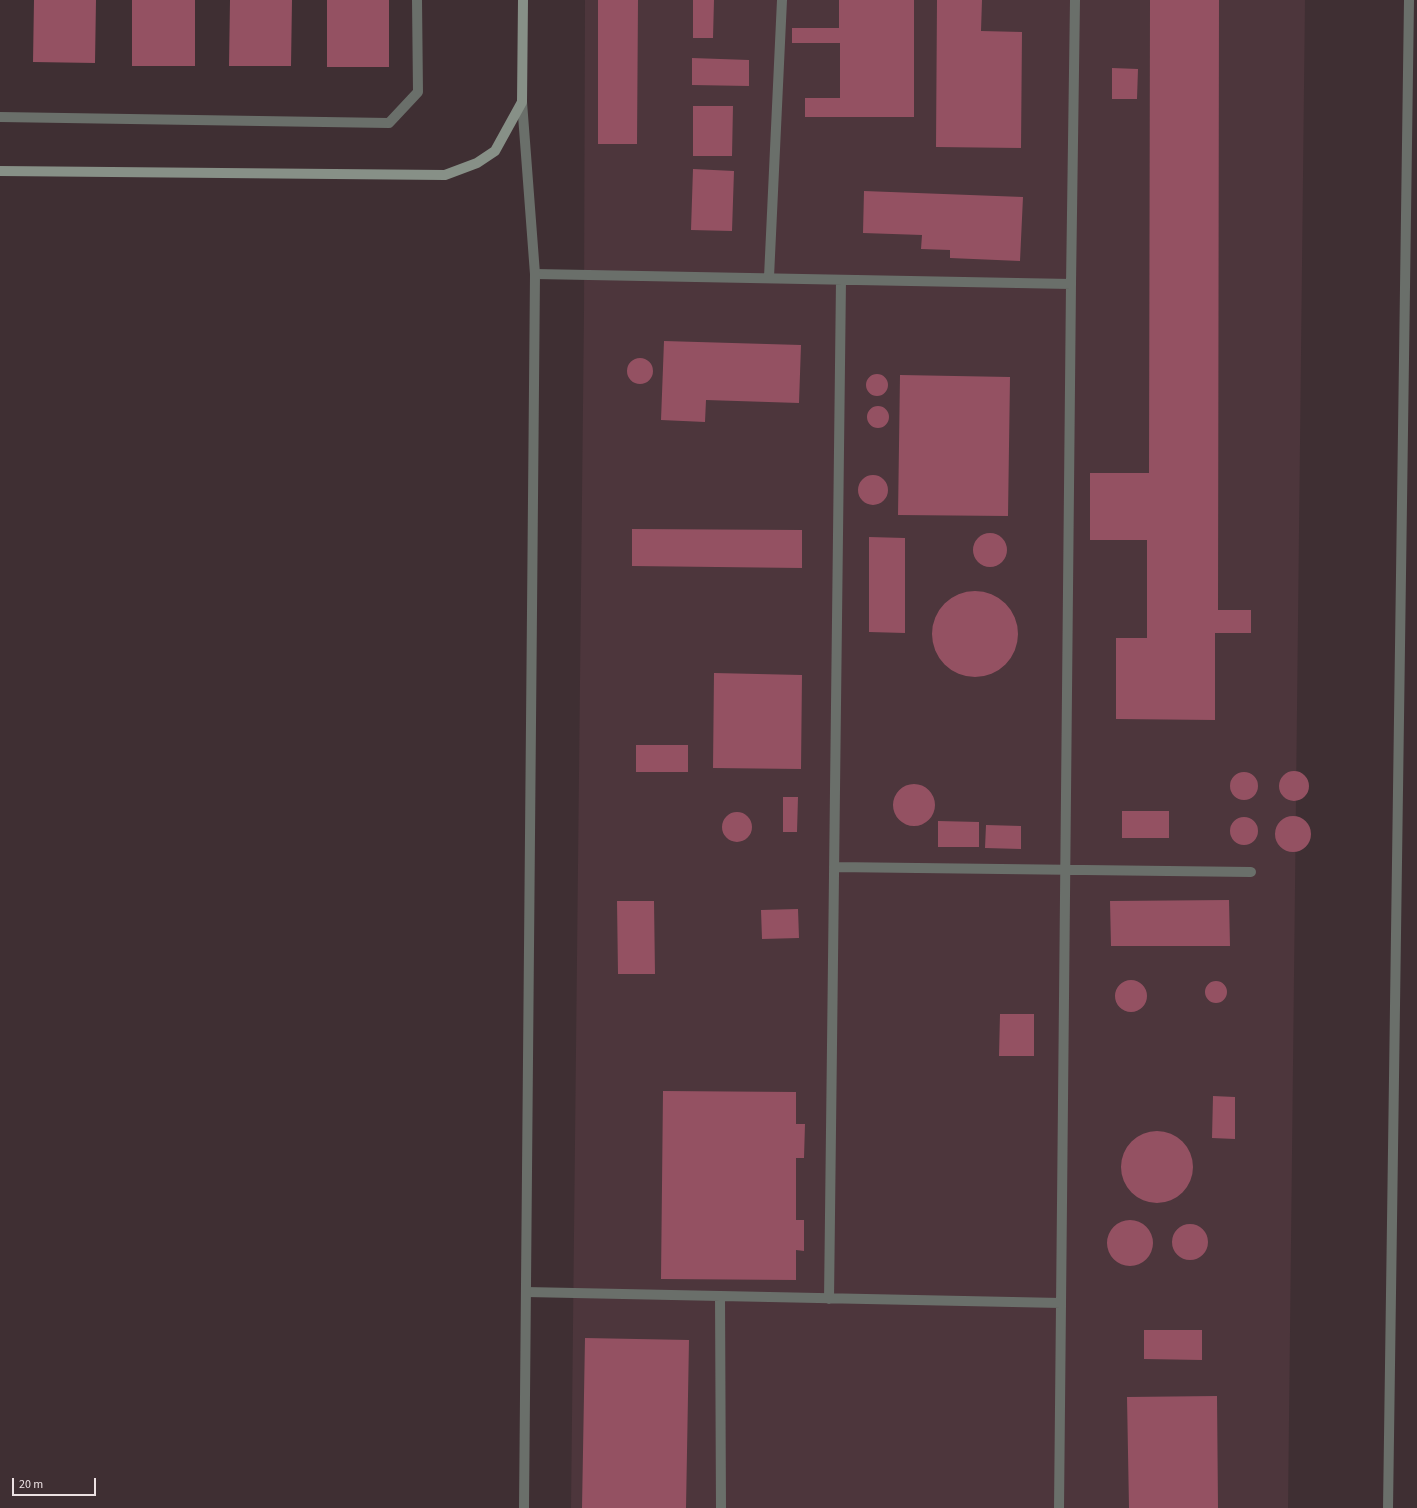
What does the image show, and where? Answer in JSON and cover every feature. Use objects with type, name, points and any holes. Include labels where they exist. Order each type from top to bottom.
[{"type":"street","points":[[0,117],[389,123],[418,92],[417,0]]},
{"type":"street","points":[[522,0],[522,102],[535,274],[524,1508]]},
{"type":"street","points":[[769,277],[782,0]]},
{"type":"street","points":[[1059,1508],[1075,0]]},
{"type":"street","points":[[1388,1508],[1409,0]]},
{"type":"street","points":[[0,171],[445,175],[477,163],[496,152],[522,102]]},
{"type":"street","points":[[535,274],[769,277],[841,280],[1071,284]]},
{"type":"street","points":[[829,1299],[841,280]]},
{"type":"street","points":[[834,867],[1065,871],[1251,872]]},
{"type":"street","points":[[526,1292],[1061,1303]]},
{"type":"street","points":[[720,1296],[721,1508]]},
{"type":"shaded area","points":[[585,0],[1305,0],[1288,1508],[571,1508],[584,312]]},
{"type":"building","points":[[34,0],[96,0],[95,63],[33,62]]},
{"type":"building","points":[[132,0],[195,0],[195,66],[132,66]]},
{"type":"building","points":[[230,0],[292,0],[291,66],[229,66]]},
{"type":"building","points":[[327,0],[389,0],[389,67],[327,67]]},
{"type":"building","points":[[598,0],[638,0],[637,144],[598,144]]},
{"type":"building","points":[[693,0],[714,0],[713,38],[693,38]]},
{"type":"building","points":[[839,0],[914,0],[914,117],[805,117],[805,98],[840,98],[840,43],[792,43],[792,28],[839,28]]},
{"type":"building","points":[[937,0],[982,0],[981,31],[1022,32],[1021,148],[936,147]]},
{"type":"building","points":[[1150,0],[1219,0],[1218,610],[1251,610],[1251,633],[1215,633],[1215,720],[1116,719],[1116,638],[1147,638],[1147,540],[1090,540],[1090,473],[1149,473]]},
{"type":"building","points":[[692,58],[749,60],[749,86],[692,85]]},
{"type":"building","points":[[1112,68],[1138,69],[1137,99],[1112,99]]},
{"type":"building","points":[[693,106],[733,106],[732,156],[693,156]]},
{"type":"building","points":[[693,169],[734,171],[732,231],[691,230]]},
{"type":"building","points":[[864,191],[1023,197],[1020,261],[950,258],[950,250],[921,249],[922,235],[863,233]]},
{"type":"building","points":[[664,341],[801,345],[799,403],[706,400],[705,422],[661,420]]},
{"type":"building","points":[[640,358],[649,362],[653,371],[649,380],[640,384],[631,380],[627,371],[631,362]]},
{"type":"building","points":[[877,374],[885,377],[888,385],[885,393],[877,396],[869,393],[866,385],[869,377]]},
{"type":"building","points":[[900,375],[1010,377],[1008,516],[898,515]]},
{"type":"building","points":[[874,406],[882,406],[889,413],[889,421],[882,428],[874,428],[867,421],[867,413]]},
{"type":"building","points":[[873,475],[884,479],[888,490],[884,501],[873,505],[862,501],[858,490],[862,479]]},
{"type":"building","points":[[632,529],[802,530],[802,568],[632,566]]},
{"type":"building","points":[[993,533],[1002,538],[1006,543],[1006,557],[1002,562],[997,566],[987,567],[983,566],[974,557],[973,547],[974,543],[983,534]]},
{"type":"building","points":[[869,537],[905,538],[905,633],[869,632]]},
{"type":"building","points":[[967,591],[983,591],[992,594],[1006,603],[1015,617],[1018,626],[1018,642],[1015,651],[1006,665],[992,674],[983,677],[967,677],[951,670],[944,665],[939,658],[932,642],[932,626],[939,610],[944,603],[951,598]]},
{"type":"building","points":[[714,673],[802,675],[801,769],[713,768]]},
{"type":"building","points":[[636,745],[688,745],[688,772],[636,772]]},
{"type":"building","points":[[1294,771],[1305,775],[1309,786],[1305,797],[1294,801],[1283,797],[1279,786],[1283,775]]},
{"type":"building","points":[[1244,772],[1250,773],[1254,776],[1257,780],[1257,792],[1254,796],[1250,799],[1244,800],[1238,799],[1234,796],[1231,792],[1230,786],[1231,780],[1234,776],[1238,773]]},
{"type":"building","points":[[910,784],[918,784],[926,787],[932,793],[935,805],[932,817],[926,823],[918,826],[910,826],[902,823],[896,817],[893,809],[893,801],[896,793],[902,787]]},
{"type":"building","points":[[783,797],[798,797],[797,832],[783,832]]},
{"type":"building","points":[[1122,811],[1169,811],[1169,838],[1122,838]]},
{"type":"building","points":[[737,812],[748,816],[752,827],[748,838],[737,842],[726,838],[722,827],[726,816]]},
{"type":"building","points":[[1293,816],[1306,821],[1311,834],[1306,847],[1293,852],[1280,847],[1275,834],[1280,821]]},
{"type":"building","points":[[1244,817],[1250,818],[1254,821],[1257,825],[1257,837],[1254,841],[1250,844],[1244,845],[1238,844],[1234,841],[1231,837],[1230,831],[1231,825],[1234,821],[1238,818]]},
{"type":"building","points":[[938,821],[979,822],[979,847],[938,847]]},
{"type":"building","points":[[986,825],[1021,826],[1021,849],[985,848]]},
{"type":"building","points":[[1229,900],[1230,946],[1111,946],[1110,901]]},
{"type":"building","points":[[617,901],[654,901],[655,974],[618,974]]},
{"type":"building","points":[[798,909],[799,938],[762,939],[761,910]]},
{"type":"building","points":[[1128,980],[1134,980],[1144,987],[1147,996],[1146,1002],[1140,1009],[1134,1012],[1128,1012],[1118,1005],[1115,999],[1115,993],[1122,983]]},
{"type":"building","points":[[1216,981],[1224,984],[1227,992],[1224,1000],[1216,1003],[1208,1000],[1205,992],[1208,984]]},
{"type":"building","points":[[1000,1014],[1034,1014],[1034,1056],[999,1056]]},
{"type":"building","points":[[663,1091],[796,1092],[796,1124],[805,1124],[804,1158],[796,1158],[796,1220],[804,1220],[804,1251],[796,1250],[796,1280],[661,1279]]},
{"type":"building","points":[[1213,1096],[1235,1097],[1235,1139],[1212,1138]]},
{"type":"building","points":[[1150,1131],[1164,1131],[1171,1133],[1183,1141],[1191,1153],[1193,1167],[1191,1181],[1183,1193],[1171,1201],[1164,1203],[1150,1203],[1143,1201],[1131,1193],[1123,1181],[1121,1174],[1121,1160],[1123,1153],[1131,1141],[1143,1133]]},
{"type":"building","points":[[1135,1220],[1139,1221],[1149,1230],[1152,1234],[1152,1252],[1143,1262],[1135,1266],[1125,1266],[1117,1262],[1108,1252],[1107,1238],[1111,1230],[1121,1221]]},
{"type":"building","points":[[1190,1224],[1203,1229],[1208,1242],[1203,1255],[1190,1260],[1177,1255],[1172,1242],[1177,1229]]},
{"type":"building","points":[[1144,1330],[1202,1330],[1202,1360],[1144,1359]]},
{"type":"building","points":[[585,1338],[689,1340],[686,1508],[582,1508]]},
{"type":"building","points":[[1217,1396],[1218,1508],[1129,1508],[1127,1397]]}]
